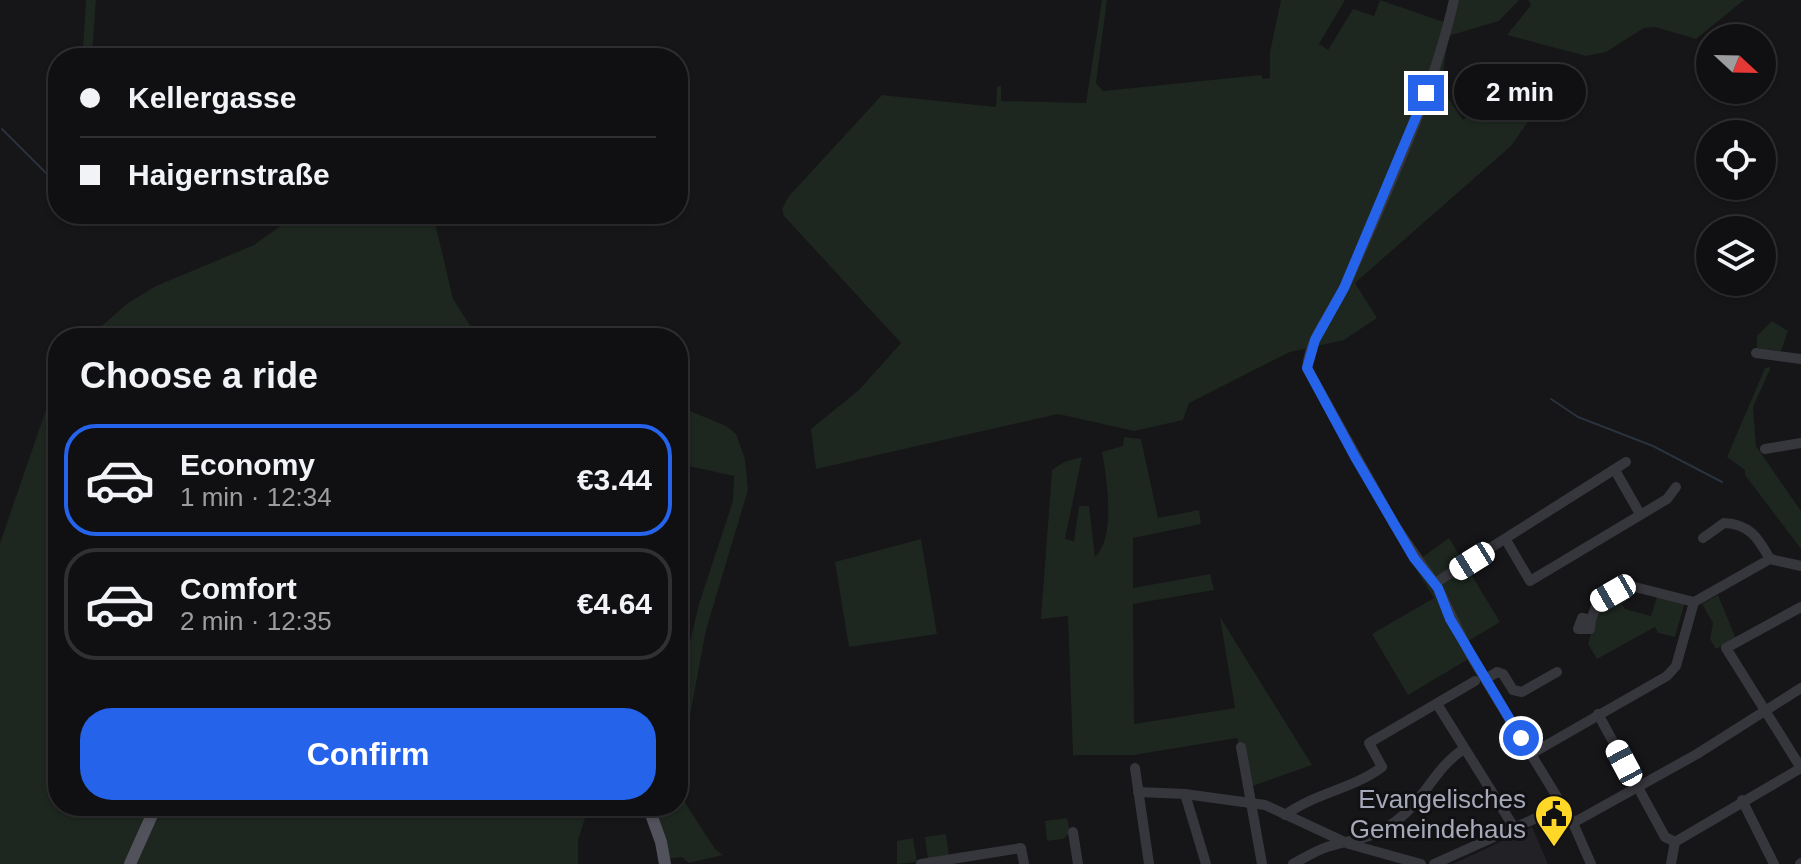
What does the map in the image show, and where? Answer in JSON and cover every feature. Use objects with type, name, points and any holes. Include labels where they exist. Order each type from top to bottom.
[{"type":"main road","points":[[130,864],[152,816]]},
{"type":"main road","points":[[652,816],[665,864]]},
{"type":"street","points":[[1454,0],[1437,64],[1392,178],[1344,288],[1308,358],[1311,379],[1414,558],[1435,583],[1480,680],[1563,806],[1591,864]]},
{"type":"street","points":[[1756,353],[1801,359]]},
{"type":"street","points":[[1765,449],[1801,443]]},
{"type":"street","points":[[1435,583],[1616,472],[1626,462]]},
{"type":"street","points":[[1616,472],[1640,514]]},
{"type":"street","points":[[1506,540],[1530,581],[1667,499],[1676,487]]},
{"type":"street","points":[[1703,538],[1724,523],[1747,528],[1754,531],[1770,559]]},
{"type":"street","points":[[1591,620],[1598,601],[1627,585],[1694,602],[1770,559],[1801,566]]},
{"type":"street","points":[[1531,754],[1667,676],[1676,666],[1694,602]]},
{"type":"street","points":[[1671,864],[1675,842],[1801,768],[1726,648],[1801,607]]},
{"type":"street","points":[[1285,815],[1301,804],[1371,776],[1382,767],[1369,743],[1480,680],[1497,672],[1503,674],[1513,690],[1522,692],[1557,672]]},
{"type":"street","points":[[1573,823],[1637,788],[1801,688]]},
{"type":"street","points":[[1437,704],[1515,829]]},
{"type":"street","points":[[1598,714],[1665,837],[1675,842]]},
{"type":"street","points":[[1241,747],[1262,864]]},
{"type":"street","points":[[1293,864],[1322,849],[1363,840],[1397,821],[1422,797],[1443,765],[1464,749]]},
{"type":"street","points":[[1135,768],[1149,864]]},
{"type":"street","points":[[1138,792],[1185,794],[1251,803],[1349,844],[1421,864]]},
{"type":"street","points":[[1185,794],[1206,864]]},
{"type":"street","points":[[1742,800],[1774,864]]},
{"type":"street","points":[[1437,863],[1563,806]]},
{"type":"street","points":[[1073,832],[1078,864]]},
{"type":"street","points":[[921,864],[1021,848],[1024,864]]},
{"type":"shaded area","points":[[86,0],[96,0],[92,48],[83,48]]},
{"type":"shaded area","points":[[1102,0],[1107,0],[1096,83],[1103,91],[1261,75],[1263,79],[1270,78],[1270,52],[1281,0],[1345,0],[1319,44],[1328,50],[1353,9],[1374,16],[1380,0],[1444,22],[1456,0],[1519,0],[1499,21],[1448,36],[1441,88],[1463,120],[1496,91],[1528,122],[1511,146],[1355,283],[1377,318],[1344,340],[1290,352],[1189,403],[1183,420],[1134,431],[1058,414],[816,469],[811,429],[860,389],[901,343],[784,216],[782,209],[789,196],[882,95],[996,107],[997,87],[1001,85],[1001,101],[1086,103]]},
{"type":"shaded area","points":[[1528,0],[1744,0],[1714,24],[1696,24],[1696,39],[1655,27],[1644,28],[1606,52],[1586,56],[1507,35],[1531,5]]},
{"type":"shaded area","points":[[283,224],[435,224],[453,299],[472,328],[99,328],[128,303],[156,286],[254,245]]},
{"type":"shaded area","points":[[1772,321],[1788,331],[1781,351],[1757,348],[1757,336]]},
{"type":"shaded area","points":[[1771,367],[1753,407],[1756,446],[1801,511],[1801,549],[1745,475],[1745,470],[1727,457],[1765,368]]},
{"type":"shaded area","points":[[48,404],[48,816],[586,816],[578,840],[578,864],[0,864],[0,543]]},
{"type":"shaded area","points":[[688,410],[726,426],[736,434],[745,459],[748,490],[706,630],[688,726],[688,651],[699,604],[733,501],[734,476],[688,466]]},
{"type":"shaded area","points":[[1124,437],[1141,439],[1158,518],[1199,510],[1201,524],[1133,538],[1133,588],[1210,574],[1214,590],[1133,604],[1134,724],[1235,708],[1220,617],[1312,765],[1247,788],[1237,738],[1134,755],[1073,755],[1068,616],[1041,619],[1052,470],[1064,462],[1082,457],[1065,539],[1074,541],[1079,506],[1089,506],[1095,557],[1102,548],[1108,522],[1108,492],[1102,452],[1123,446]]},
{"type":"shaded area","points":[[1449,538],[1500,622],[1465,643],[1420,559]]},
{"type":"shaded area","points":[[921,539],[937,634],[849,647],[835,562]]},
{"type":"shaded area","points":[[1414,566],[1426,575],[1470,658],[1408,695],[1372,634],[1434,598]]},
{"type":"shaded area","points":[[1621,591],[1627,601],[1622,604],[1625,609],[1651,616],[1657,597],[1685,602],[1675,637],[1658,633],[1655,627],[1597,659],[1588,644],[1599,607],[1615,600],[1613,596]]},
{"type":"shaded area","points":[[1718,595],[1736,639],[1716,649],[1710,639],[1713,623],[1702,604]]},
{"type":"shaded area","points":[[688,807],[715,849],[723,855],[689,863],[682,857],[667,859],[650,816],[688,816]]},
{"type":"shaded area","points":[[1067,818],[1070,833],[1063,839],[1047,841],[1045,821]]},
{"type":"shaded area","points":[[1532,827],[1548,864],[1453,864]]},
{"type":"shaded area","points":[[946,834],[949,856],[928,860],[925,837]]},
{"type":"shaded area","points":[[913,838],[917,862],[897,864],[897,841]]},
{"type":"waterway","points":[[2,129],[48,175]]},
{"type":"waterway","points":[[1551,399],[1578,417],[1653,446],[1722,482]]},
{"type":"place","name":"Evangelisches Gemeindehaus","points":[[1554,848]]},
{"type":"route","points":[[1426,93],[1344,288],[1315,340],[1307,368],[1414,558],[1438,588],[1450,619],[1521,738]]}]
